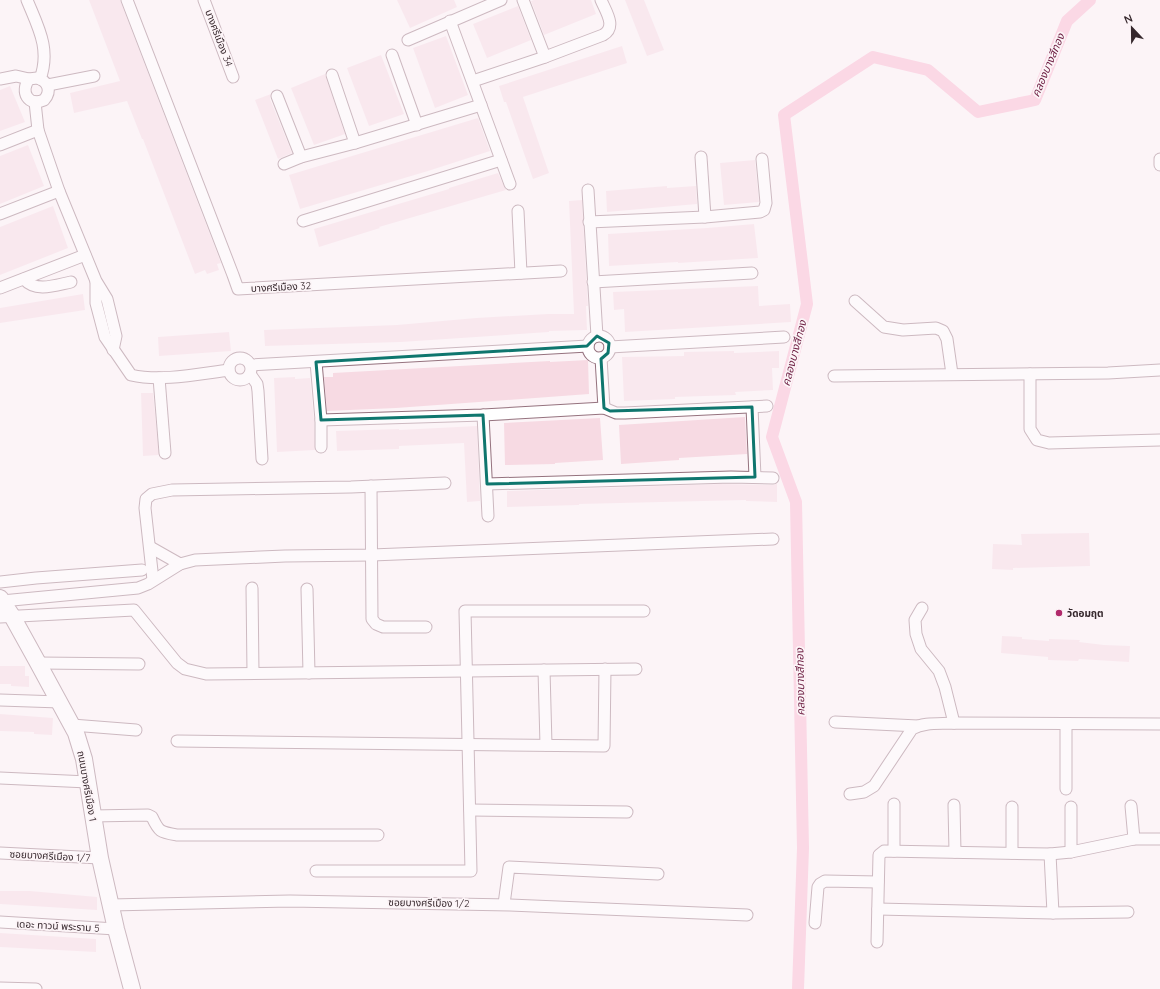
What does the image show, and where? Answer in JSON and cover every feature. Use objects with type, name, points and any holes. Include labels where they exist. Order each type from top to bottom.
[{"type":"street","points":[[27,0],[44,44],[44,82],[49,89],[47,96],[40,102],[30,100],[27,96],[25,86],[29,79]]},
{"type":"street","name":"บางศรีเมือง 32","points":[[127,0],[238,289],[561,271]]},
{"type":"street","name":"บางศรีเมือง 34","points":[[204,0],[234,77]]},
{"type":"street","points":[[408,40],[501,0]]},
{"type":"street","points":[[523,0],[545,57]]},
{"type":"street","points":[[473,81],[545,57],[608,32],[610,22],[601,0]]},
{"type":"street","points":[[450,21],[510,184]]},
{"type":"street","points":[[392,55],[417,125]]},
{"type":"street","points":[[332,75],[355,143]]},
{"type":"street","points":[[0,79],[10,76],[44,82],[94,76]]},
{"type":"street","points":[[277,96],[301,158]]},
{"type":"street","points":[[35,102],[38,130],[59,191],[96,281],[96,303],[105,337],[131,375],[144,378],[159,378],[229,370]]},
{"type":"street","points":[[284,164],[481,105]]},
{"type":"street","points":[[0,145],[38,130]]},
{"type":"street","points":[[701,157],[705,217]]},
{"type":"street","points":[[1160,158],[1160,165]]},
{"type":"street","points":[[589,222],[754,214],[764,210],[766,202],[762,159]]},
{"type":"street","points":[[303,221],[501,160]]},
{"type":"street","points":[[588,190],[593,282],[598,336]]},
{"type":"street","points":[[0,214],[59,191]]},
{"type":"street","points":[[518,210],[521,273]]},
{"type":"street","points":[[0,288],[24,280],[85,255]]},
{"type":"street","points":[[593,282],[752,273]]},
{"type":"street","points":[[24,280],[36,288],[72,282]]},
{"type":"street","points":[[855,301],[884,327],[903,330],[936,328],[943,331],[947,339],[952,374]]},
{"type":"street","points":[[598,336],[608,340],[610,347],[606,355],[601,358],[593,357],[590,354],[588,346],[591,340],[598,336]]},
{"type":"street","points":[[610,347],[784,337]]},
{"type":"street","points":[[250,370],[316,362],[588,346]]},
{"type":"street","points":[[250,370],[246,378],[238,380],[231,375],[229,370],[232,361],[236,358],[246,359],[257,384],[262,459]]},
{"type":"street","points":[[601,358],[604,408]]},
{"type":"street","points":[[316,362],[321,420],[321,447]]},
{"type":"street","points":[[834,376],[1108,373],[1160,370]]},
{"type":"street","points":[[1030,374],[1030,429],[1037,440],[1049,443],[1160,440]]},
{"type":"street","points":[[159,378],[165,453]]},
{"type":"street","points":[[321,420],[483,415],[604,408],[616,413],[625,413],[767,406]]},
{"type":"street","points":[[752,407],[755,477]]},
{"type":"street","points":[[483,415],[488,516]]},
{"type":"street","points":[[487,484],[755,477],[773,478]]},
{"type":"street","points":[[153,580],[145,508],[146,500],[152,494],[172,490],[445,483]]},
{"type":"street","points":[[371,486],[372,619],[376,624],[383,627],[426,627]]},
{"type":"street","points":[[1,600],[138,588],[148,584],[180,564],[195,560],[285,556],[372,555],[773,539]]},
{"type":"street","points":[[150,547],[180,564]]},
{"type":"street","points":[[0,582],[142,570]]},
{"type":"street","points":[[252,588],[253,673]]},
{"type":"street","points":[[307,589],[308,673]]},
{"type":"street","name":"ถนนบางศรีเมือง 1","points":[[1,600],[6,617],[38,662],[60,702],[72,726],[84,759],[100,858],[116,929],[132,989]]},
{"type":"street","points":[[922,608],[915,620],[916,634],[921,649],[939,671],[946,687],[954,723]]},
{"type":"street","points":[[6,617],[134,610],[177,663],[185,669],[206,674],[636,669]]},
{"type":"street","points":[[316,871],[471,871],[466,611],[644,611]]},
{"type":"street","points":[[38,662],[140,664]]},
{"type":"street","points":[[176,741],[604,746],[605,669]]},
{"type":"street","points":[[544,670],[546,746]]},
{"type":"street","points":[[0,700],[60,702]]},
{"type":"street","points":[[835,722],[918,726]]},
{"type":"street","points":[[850,794],[864,792],[874,786],[912,729],[926,724],[1160,724]]},
{"type":"street","points":[[1066,725],[1066,789]]},
{"type":"street","points":[[72,726],[136,730]]},
{"type":"street","points":[[0,778],[88,782]]},
{"type":"street","points":[[894,804],[894,851]]},
{"type":"street","points":[[954,805],[955,852]]},
{"type":"street","points":[[1131,806],[1134,839]]},
{"type":"street","points":[[1012,807],[1012,853]]},
{"type":"street","points":[[1071,807],[1071,852]]},
{"type":"street","points":[[470,810],[628,812]]},
{"type":"street","points":[[92,816],[148,815],[152,817],[158,829],[164,833],[177,835],[378,835]]},
{"type":"street","points":[[877,942],[879,855],[884,851],[1050,854],[1071,852],[1134,839],[1160,839]]},
{"type":"street","name":"ซอยบางศรีเมือง 1/7","points":[[0,853],[100,858]]},
{"type":"street","points":[[1050,854],[1053,913]]},
{"type":"street","points":[[504,904],[509,867],[658,874]]},
{"type":"street","points":[[815,924],[818,887],[820,884],[825,881],[878,882]]},
{"type":"street","name":"ซอยบางศรีเมือง 1/2","points":[[111,905],[290,901],[504,904],[746,914]]},
{"type":"street","points":[[878,909],[1053,913],[1128,912]]},
{"type":"street","name":"เดอะ ทาวน์ พระราม 5","points":[[0,922],[116,929]]},
{"type":"street","points":[[0,988],[36,989]]},
{"type":"highlighted area","points":[[597,336],[609,343],[608,353],[601,359],[604,408],[610,411],[752,407],[755,477],[487,484],[483,415],[321,420],[316,362],[587,346]]},
{"type":"building","points":[[89,0],[120,0],[221,263],[217,264],[219,270],[207,274],[205,270],[195,274],[127,101],[74,113],[70,93],[120,81]]},
{"type":"building","points":[[397,0],[454,0],[457,7],[410,28]]},
{"type":"building","points":[[591,0],[596,14],[544,35],[531,1]]},
{"type":"building","points":[[625,0],[644,0],[664,50],[647,56]]},
{"type":"building","points":[[518,6],[531,40],[487,58],[473,24]]},
{"type":"building","points":[[446,36],[468,95],[435,108],[413,48]]},
{"type":"building","points":[[622,46],[627,63],[523,97],[549,173],[533,179],[499,86]]},
{"type":"building","points":[[381,55],[404,114],[369,126],[347,68]]},
{"type":"building","points":[[325,74],[345,134],[314,145],[291,88]]},
{"type":"building","points":[[10,86],[25,122],[0,131],[0,90]]},
{"type":"building","points":[[271,94],[270,99],[292,153],[278,159],[255,100]]},
{"type":"building","points":[[478,118],[490,151],[300,209],[289,175]]},
{"type":"building","points":[[28,145],[44,186],[0,204],[0,156]]},
{"type":"building","points":[[755,160],[759,202],[724,205],[720,163]]},
{"type":"building","points":[[498,173],[506,190],[379,227],[380,228],[319,247],[314,229]]},
{"type":"building","points":[[667,186],[667,188],[696,186],[697,204],[607,212],[606,191]]},
{"type":"building","points":[[582,200],[588,306],[586,306],[587,330],[549,331],[401,342],[265,346],[264,330],[397,325],[476,318],[574,314],[569,201]]},
{"type":"building","points":[[53,206],[68,248],[0,275],[0,227]]},
{"type":"building","points":[[754,224],[758,258],[609,266],[608,234]]},
{"type":"building","points":[[758,286],[759,306],[790,304],[791,322],[625,332],[624,309],[614,310],[613,292]]},
{"type":"building","points":[[83,294],[85,310],[0,323],[0,308]]},
{"type":"building","points":[[229,332],[231,351],[159,356],[158,337]]},
{"type":"building","points":[[734,351],[734,353],[779,351],[779,368],[772,368],[773,390],[735,392],[736,395],[675,397],[675,399],[624,401],[622,357],[684,356],[684,352]]},
{"type":"building","points":[[588,360],[589,394],[396,408],[327,411],[324,377],[333,377],[333,373]]},
{"type":"building","points":[[295,377],[295,379],[310,378],[315,450],[277,452],[274,378]]},
{"type":"building","points":[[141,393],[153,393],[159,455],[143,456]]},
{"type":"building","points":[[745,417],[747,454],[679,458],[679,460],[621,464],[619,425]]},
{"type":"building","points":[[600,418],[603,460],[555,464],[505,465],[504,423]]},
{"type":"building","points":[[477,426],[480,501],[467,502],[464,443],[399,446],[399,449],[337,451],[336,431],[399,430]]},
{"type":"building","points":[[777,483],[777,502],[746,500],[507,507],[507,491],[720,484],[773,485]]},
{"type":"building","points":[[1089,533],[1090,566],[1013,568],[1013,570],[992,569],[993,544],[1022,545],[1021,534]]},
{"type":"building","points":[[1002,636],[1049,641],[1049,639],[1080,640],[1079,642],[1130,646],[1129,662],[1079,659],[1078,661],[1048,660],[1048,657],[1001,653]]},
{"type":"building","points":[[0,666],[25,666],[25,676],[29,676],[29,687],[0,684]]},
{"type":"building","points":[[0,714],[53,718],[52,735],[34,734],[34,732],[0,731]]},
{"type":"building","points":[[0,891],[30,891],[97,897],[97,910],[0,904]]},
{"type":"building","points":[[0,933],[96,939],[96,952],[0,947]]},
{"type":"waterway","name":"คลองบางสีทอง","points":[[798,989],[803,848],[796,502],[772,437],[807,304],[784,115],[873,57],[928,70],[978,112],[1035,100],[1067,21],[1090,0]]},
{"type":"place","name":"วัดอมฤต","points":[[1059,613]]}]
